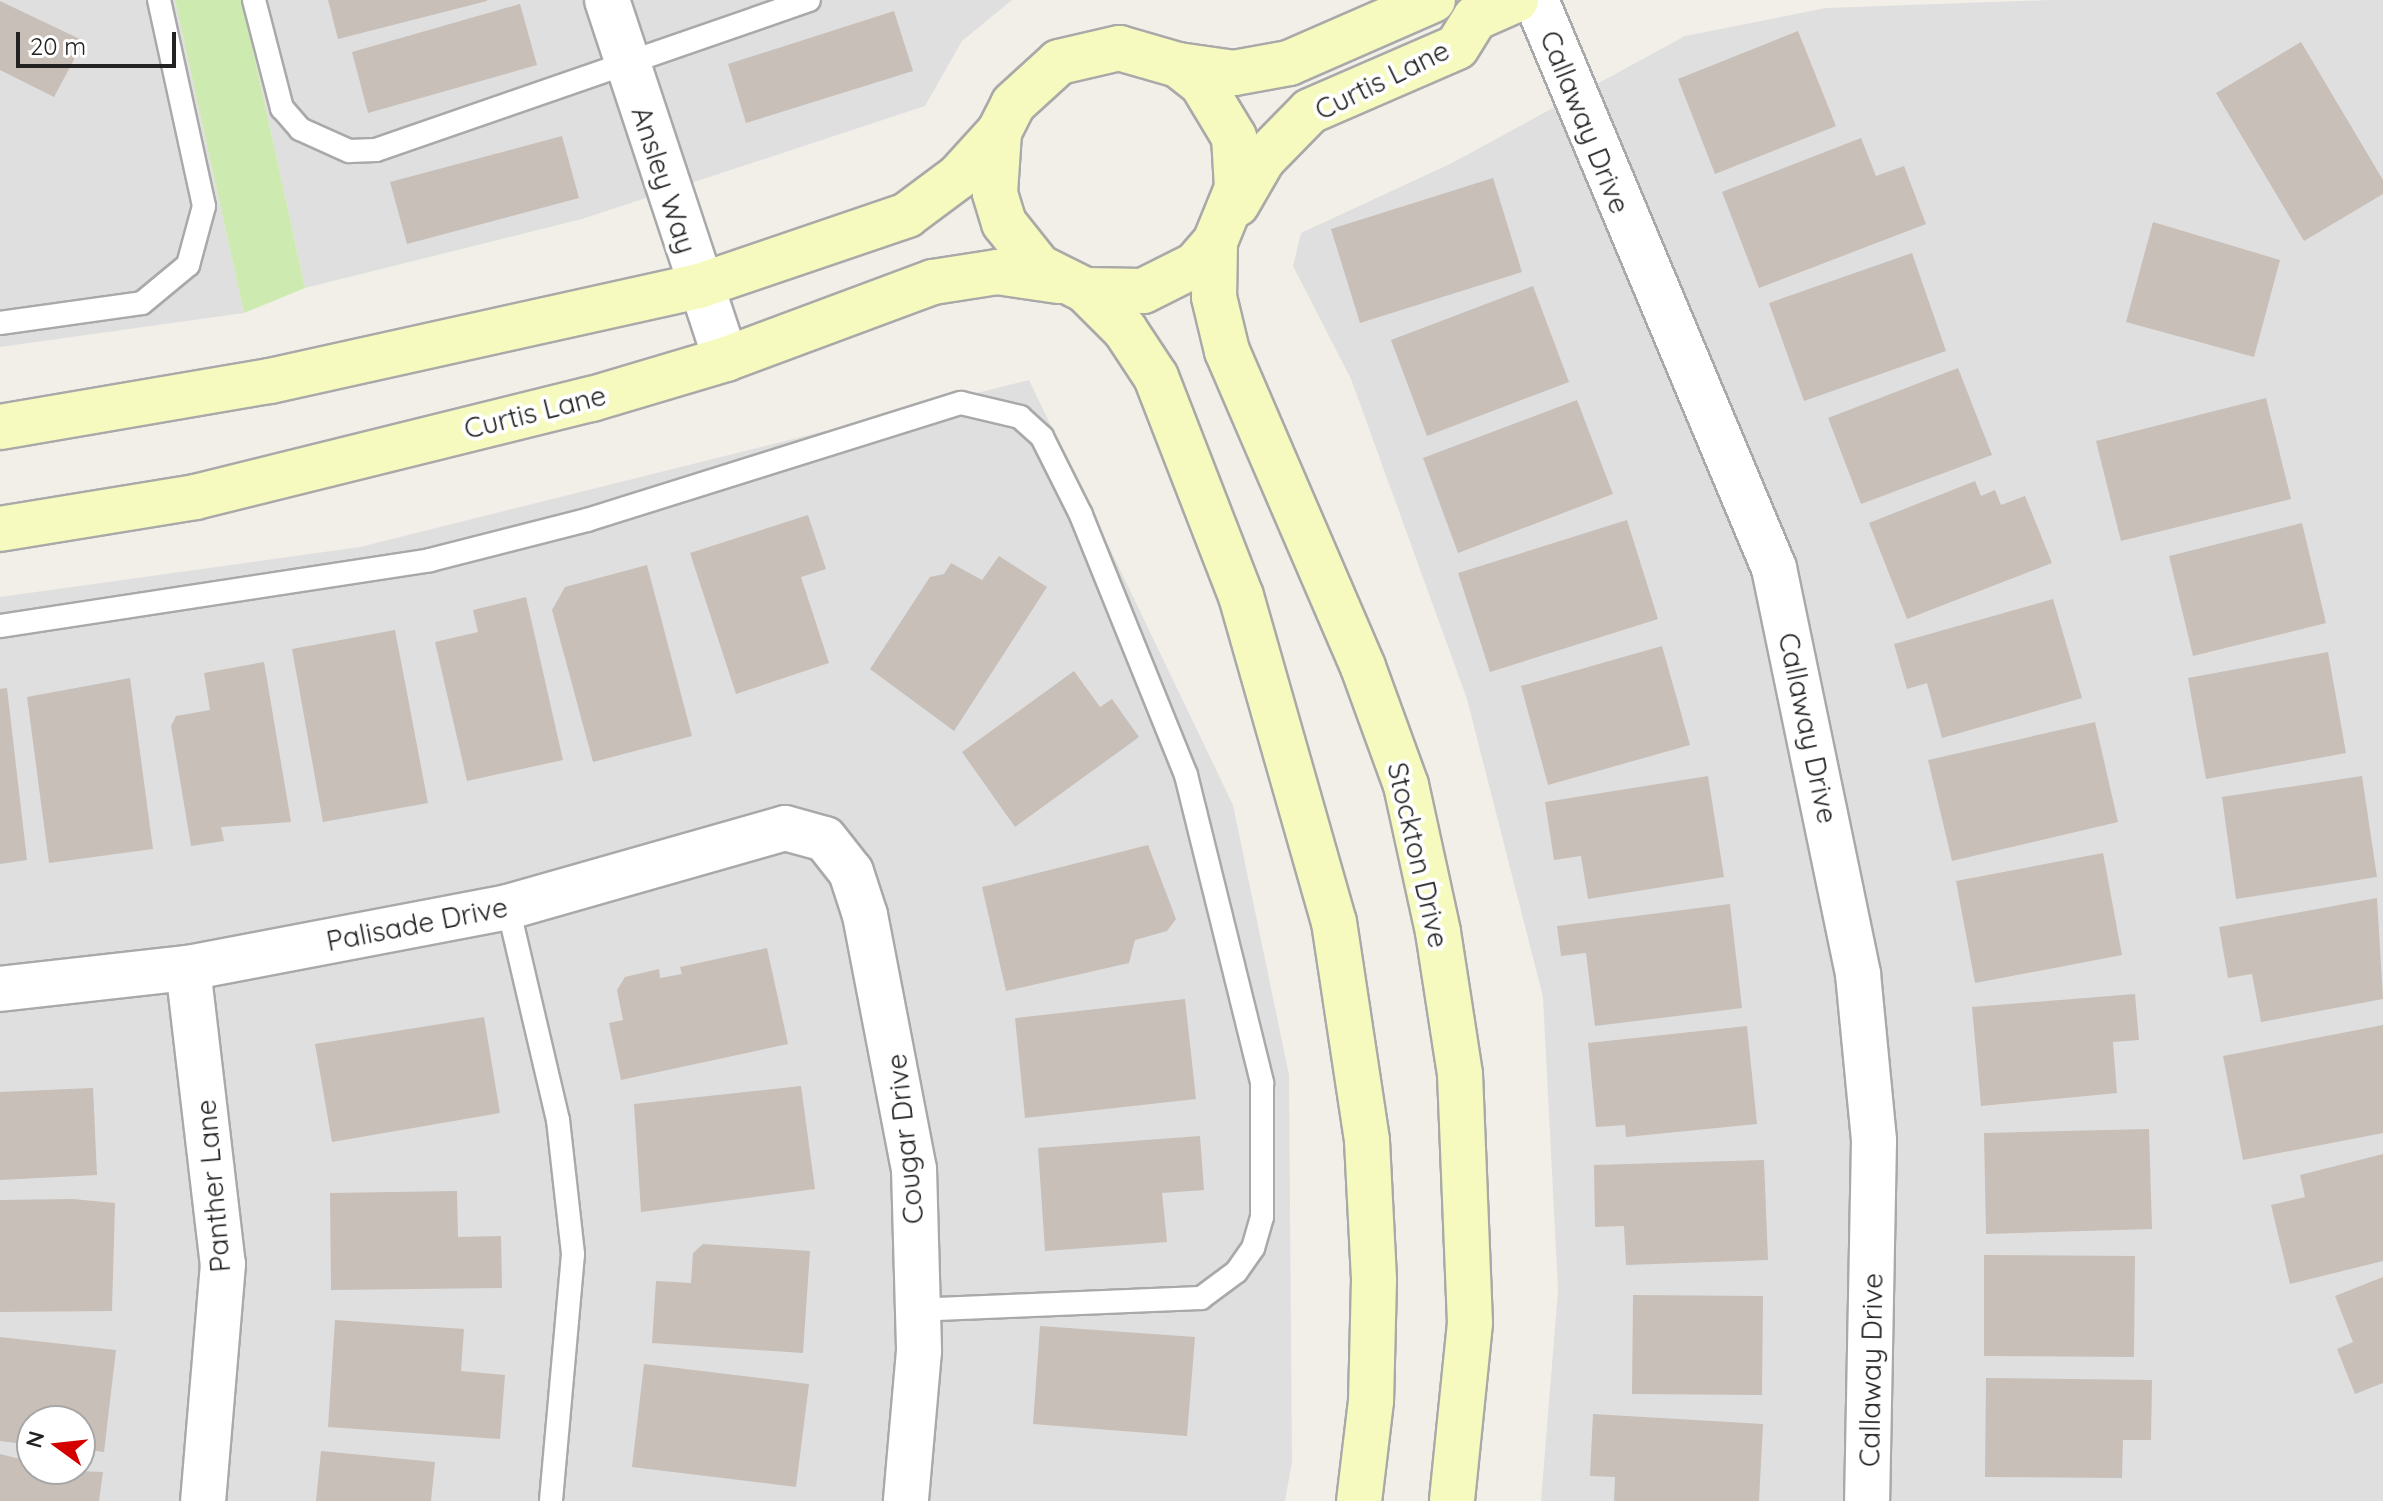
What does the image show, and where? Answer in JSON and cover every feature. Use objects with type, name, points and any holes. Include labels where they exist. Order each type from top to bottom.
[{"type":"street","name":"Ansley Way","points":[[607,0],[699,286],[726,359]]},
{"type":"street","name":"Curtis Lane","points":[[1178,65],[1234,73],[1289,63],[1433,0]]},
{"type":"street","name":"Curtis Lane","points":[[1222,229],[1263,159],[1310,111],[1457,47],[1459,9],[1516,0]]},
{"type":"street","name":"Callaway Drive","points":[[1536,0],[1781,598],[1858,974],[1874,1141],[1867,1501]]},
{"type":"street","points":[[0,427],[270,381],[699,286],[907,215],[958,177],[999,132],[1033,80],[1088,51],[1119,48],[1178,65],[1215,100],[1234,137],[1237,188],[1222,229],[1195,265],[1143,291],[1073,286]]},
{"type":"street","points":[[999,132],[995,193],[1004,223],[1021,249],[1073,286],[1125,330],[1156,377],[1241,596],[1334,922],[1367,1141],[1374,1280],[1371,1401],[1359,1501]]},
{"type":"street","name":"Stockton Drive","points":[[1222,229],[1214,297],[1227,351],[1363,667],[1406,785],[1438,932],[1460,1074],[1470,1293],[1452,1501]]},
{"type":"street","name":"Curtis Lane","points":[[0,529],[195,497],[726,359],[933,282],[997,272],[1073,286]]},
{"type":"street","name":"Palisade Drive","points":[[0,989],[188,968],[508,907],[785,828],[825,839]]},
{"type":"street","name":"Cougar Drive","points":[[825,839],[851,872],[892,1026],[914,1169],[918,1310],[906,1501]]},
{"type":"street","name":"Panther Lane","points":[[188,968],[223,1264],[203,1501]]},
{"type":"lane","points":[[0,323],[142,303],[188,265],[204,206],[159,0]]},
{"type":"lane","points":[[254,0],[282,108],[300,129],[349,151],[376,150],[809,0]]},
{"type":"lane","points":[[0,626],[430,560],[587,520],[961,403],[1020,417],[1042,437],[1081,515],[1186,775],[1262,1083],[1262,1217],[1236,1272],[1201,1298],[918,1310]]},
{"type":"lane","points":[[508,907],[558,1120],[573,1254],[551,1501]]},
{"type":"shaded area","points":[[0,0],[175,0],[244,313],[0,347]]},
{"type":"shaded area","points":[[242,0],[1012,0],[962,41],[925,106],[582,219],[305,288]]},
{"type":"shaded area","points":[[2050,0],[2383,0],[2383,1501],[1541,1501],[1558,1290],[1543,997],[1467,699],[1351,379],[1293,266],[1301,233],[1452,163],[1685,36],[1826,8]]},
{"type":"shaded area","points":[[1029,380],[1233,805],[1289,1075],[1292,1462],[1285,1501],[0,1501],[0,597],[360,547]]},
{"type":"green space","points":[[175,0],[242,0],[305,288],[244,313]]},
{"type":"building","points":[[328,0],[487,0],[487,1],[338,39]]},
{"type":"building","points":[[0,1],[84,41],[54,97],[0,70]]},
{"type":"building","points":[[520,4],[537,65],[368,113],[352,52]]},
{"type":"building","points":[[894,11],[913,71],[746,123],[728,64]]},
{"type":"building","points":[[1798,31],[1836,126],[1715,174],[1678,79]]},
{"type":"building","points":[[2301,42],[2383,180],[2383,194],[2304,241],[2216,93]]},
{"type":"building","points":[[562,136],[579,198],[407,244],[390,182]]},
{"type":"building","points":[[1861,138],[1876,176],[1904,166],[1926,224],[1759,288],[1722,192]]},
{"type":"building","points":[[1493,178],[1522,272],[1360,323],[1331,229]]},
{"type":"building","points":[[2153,222],[2280,260],[2254,357],[2126,322]]},
{"type":"building","points":[[1912,253],[1946,351],[1804,401],[1769,303]]},
{"type":"building","points":[[1533,286],[1569,382],[1427,436],[1391,340]]},
{"type":"building","points":[[1958,368],[1992,455],[1861,504],[1828,418]]},
{"type":"building","points":[[2266,398],[2291,499],[2121,541],[2096,441]]},
{"type":"building","points":[[1577,400],[1613,494],[1458,553],[1423,458]]},
{"type":"building","points":[[1975,481],[1981,496],[1995,490],[2001,505],[2025,496],[2052,563],[1907,619],[1869,523]]},
{"type":"building","points":[[808,515],[826,569],[801,577],[829,663],[736,694],[690,553]]},
{"type":"building","points":[[1627,520],[1658,619],[1490,672],[1458,573]]},
{"type":"building","points":[[2302,523],[2326,623],[2193,656],[2169,556]]},
{"type":"building","points":[[999,556],[1047,587],[954,731],[870,669],[930,577],[944,574],[951,563],[982,580]]},
{"type":"building","points":[[647,565],[692,736],[593,762],[552,610],[565,587]]},
{"type":"building","points":[[526,597],[563,760],[467,781],[435,642],[478,632],[473,610]]},
{"type":"building","points":[[2053,599],[2082,698],[1942,738],[1927,683],[1907,689],[1894,644]]},
{"type":"building","points":[[395,630],[428,803],[323,822],[292,649]]},
{"type":"building","points":[[1662,646],[1690,745],[1548,785],[1521,686]]},
{"type":"building","points":[[2328,652],[2346,753],[2206,779],[2188,678]]},
{"type":"building","points":[[264,662],[291,822],[221,827],[224,841],[191,846],[171,726],[176,716],[210,710],[204,673]]},
{"type":"building","points":[[1074,671],[1100,707],[1112,699],[1139,737],[1015,827],[962,752]]},
{"type":"building","points":[[130,678],[153,849],[49,863],[27,697]]},
{"type":"building","points":[[7,688],[27,860],[0,864],[0,689]]},
{"type":"building","points":[[2095,722],[2118,822],[1952,861],[1928,760]]},
{"type":"building","points":[[1708,776],[1724,877],[1588,899],[1581,856],[1554,860],[1545,802]]},
{"type":"building","points":[[2362,776],[2377,877],[2236,899],[2222,797]]},
{"type":"building","points":[[1148,845],[1176,919],[1167,931],[1135,940],[1129,963],[1006,991],[982,887]]},
{"type":"building","points":[[2103,853],[2122,955],[1975,983],[1956,881]]},
{"type":"building","points":[[2377,898],[2383,999],[2261,1022],[2252,974],[2228,978],[2219,927]]},
{"type":"building","points":[[1730,904],[1742,1008],[1595,1026],[1586,953],[1561,956],[1557,926]]},
{"type":"building","points":[[767,948],[788,1044],[621,1080],[609,1023],[623,1020],[617,990],[625,977],[659,969],[660,978],[682,974],[680,967]]},
{"type":"building","points":[[2135,994],[2139,1040],[2113,1042],[2117,1093],[1981,1106],[1972,1007]]},
{"type":"building","points":[[1185,999],[1196,1099],[1025,1118],[1015,1018]]},
{"type":"building","points":[[484,1017],[500,1113],[332,1142],[315,1044]]},
{"type":"building","points":[[2383,1025],[2383,1133],[2243,1160],[2223,1056]]},
{"type":"building","points":[[1747,1026],[1757,1124],[1626,1137],[1625,1125],[1596,1127],[1588,1043]]},
{"type":"building","points":[[801,1086],[815,1189],[641,1212],[634,1104]]},
{"type":"building","points":[[93,1088],[97,1175],[0,1180],[0,1092]]},
{"type":"building","points":[[2149,1129],[2152,1229],[1986,1234],[1984,1133]]},
{"type":"building","points":[[1200,1136],[1204,1190],[1162,1193],[1167,1242],[1045,1251],[1038,1148]]},
{"type":"building","points":[[2383,1154],[2383,1261],[2290,1284],[2271,1205],[2305,1197],[2300,1175]]},
{"type":"building","points":[[1764,1160],[1768,1260],[1626,1265],[1624,1226],[1595,1227],[1594,1165]]},
{"type":"building","points":[[457,1191],[458,1237],[501,1236],[502,1288],[331,1290],[330,1193]]},
{"type":"building","points":[[73,1199],[115,1203],[112,1311],[0,1312],[0,1200]]},
{"type":"building","points":[[703,1244],[810,1251],[803,1353],[652,1343],[656,1281],[691,1283],[693,1253]]},
{"type":"building","points":[[1984,1255],[2135,1256],[2134,1357],[1984,1356]]},
{"type":"building","points":[[2383,1277],[2383,1383],[2355,1394],[2337,1349],[2353,1342],[2335,1296]]},
{"type":"building","points":[[1633,1295],[1763,1296],[1762,1395],[1632,1394]]},
{"type":"building","points":[[335,1320],[464,1329],[461,1371],[505,1375],[500,1439],[328,1427]]},
{"type":"building","points":[[1040,1326],[1195,1337],[1187,1436],[1033,1424]]},
{"type":"building","points":[[0,1337],[116,1350],[104,1452],[96,1451],[96,1405],[16,1405],[16,1443],[0,1441]]},
{"type":"building","points":[[644,1364],[809,1384],[796,1487],[632,1467]]},
{"type":"building","points":[[1986,1378],[2152,1380],[2151,1440],[2123,1440],[2122,1478],[1985,1477]]},
{"type":"building","points":[[1593,1414],[1763,1424],[1759,1501],[1614,1501],[1615,1477],[1590,1476]]},
{"type":"building","points":[[321,1451],[435,1462],[431,1501],[316,1501]]},
{"type":"building","points":[[0,1454],[16,1458],[16,1485],[96,1485],[96,1472],[103,1472],[99,1501],[0,1501]]}]
